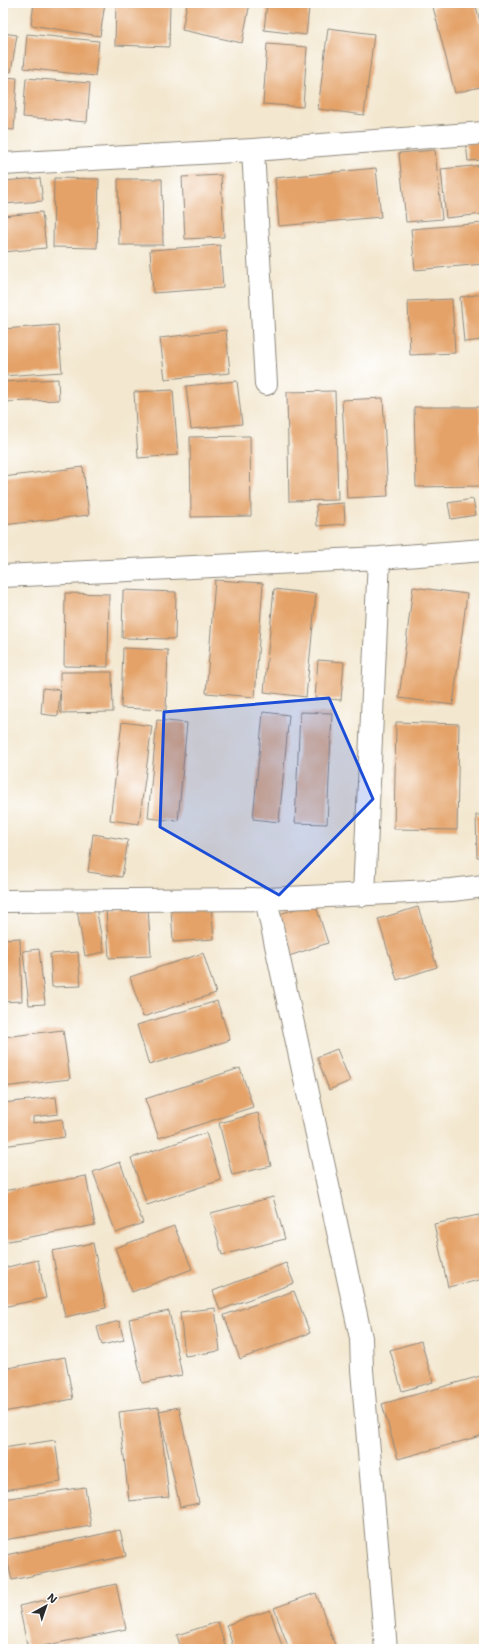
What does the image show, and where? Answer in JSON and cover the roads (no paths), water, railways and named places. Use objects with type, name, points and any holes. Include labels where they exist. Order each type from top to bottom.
[{"type":"street","points":[[3,164],[252,150],[484,133]]},
{"type":"street","points":[[252,150],[266,384]]},
{"type":"street","points":[[3,576],[379,558],[484,550]]},
{"type":"street","points":[[364,895],[379,558]]},
{"type":"street","points":[[3,901],[266,899],[452,890],[484,886]]},
{"type":"street","points":[[266,899],[361,1338],[386,1649]]}]
